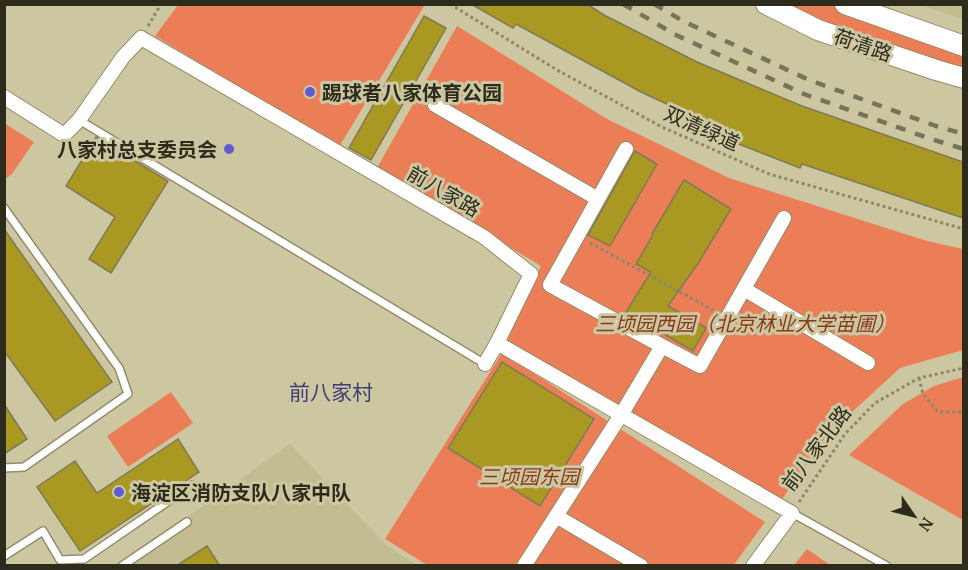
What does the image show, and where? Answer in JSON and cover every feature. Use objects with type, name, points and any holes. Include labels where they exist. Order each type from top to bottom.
[{"type":"main road","name":"荷清路","points":[[766,4],[818,30],[963,78]]},
{"type":"main road","name":"荷清路","points":[[845,4],[963,46]]},
{"type":"street","points":[[4,97],[64,135],[79,120],[123,57],[141,38]]},
{"type":"street","name":"前八家路","points":[[141,38],[484,237],[531,274],[497,343]]},
{"type":"street","points":[[435,105],[598,199]]},
{"type":"street","points":[[626,149],[550,285],[700,366],[784,218]]},
{"type":"street","points":[[744,289],[868,363]]},
{"type":"street","points":[[485,364],[497,343],[792,513]]},
{"type":"street","points":[[524,566],[621,415],[662,346]]},
{"type":"street","name":"前八家北路","points":[[753,566],[792,513]]},
{"type":"street","points":[[556,516],[641,566]]},
{"type":"lane","points":[[79,120],[485,364]]},
{"type":"lane","points":[[4,208],[119,368],[128,394],[24,467],[4,468]]},
{"type":"lane","points":[[4,556],[43,531],[60,560],[84,559],[192,485]]},
{"type":"lane","points":[[792,513],[887,566]]},
{"type":"lane","points":[[122,566],[187,522]]},
{"type":"path","points":[[141,38],[160,4]]},
{"type":"path","name":"双清绿道","points":[[450,4],[557,70],[662,127],[769,174],[963,230]]},
{"type":"path","points":[[577,236],[728,318]]},
{"type":"path","name":"前八家北路","points":[[792,513],[845,434],[875,403],[919,378],[963,368]]},
{"type":"path","points":[[919,378],[922,394],[938,412],[963,412]]},
{"type":"shaded area","points":[[920,5],[963,5],[963,19]]},
{"type":"shaded area","points":[[290,444],[387,546],[417,565],[118,566]]},
{"type":"green space","name":"踢球者八家体育公园","points":[[422,4],[424,6],[339,147],[155,36],[178,5]]},
{"type":"green space","points":[[783,5],[831,5],[963,48],[963,69],[808,16]]},
{"type":"green space","name":"三顷园西园（北京林业大学苗圃）","points":[[457,26],[607,119],[729,178],[927,241],[963,249],[963,350],[900,368],[827,435],[782,499],[504,339],[541,266],[377,168]]},
{"type":"green space","points":[[4,123],[34,142],[12,174],[5,179]]},
{"type":"green space","name":"三顷园东园","points":[[502,353],[765,522],[733,566],[427,565],[385,539]]},
{"type":"green space","points":[[964,377],[963,520],[849,455],[903,404],[934,386]]},
{"type":"green space","points":[[171,392],[193,423],[128,467],[107,436]]},
{"type":"green space","points":[[807,549],[830,565],[794,565]]},
{"type":"building","points":[[471,4],[587,4],[604,15],[697,62],[802,106],[963,162],[963,218],[802,164],[800,168],[731,141],[734,135],[641,92],[516,24],[513,28]]},
{"type":"building","points":[[424,16],[446,28],[371,160],[349,148]]},
{"type":"building","points":[[96,137],[168,181],[111,273],[89,259],[115,217],[66,186]]},
{"type":"building","points":[[635,151],[657,164],[610,246],[588,235]]},
{"type":"building","points":[[684,180],[731,209],[699,262],[668,306],[706,328],[693,351],[626,312],[651,272],[636,264]]},
{"type":"building","points":[[4,229],[112,382],[55,421],[4,351]]},
{"type":"building","points":[[502,362],[594,419],[540,506],[448,448]]},
{"type":"building","points":[[4,404],[27,439],[4,454]]},
{"type":"building","points":[[178,439],[199,472],[80,551],[37,487],[75,461],[97,493]]},
{"type":"building","points":[[207,546],[220,566],[176,566]]},
{"type":"railway","points":[[623,4],[676,35],[804,94],[964,149]]},
{"type":"railway","points":[[654,4],[683,21],[809,80],[964,134]]},
{"type":"place","name":"踢球者八家体育公园","points":[[310,92]]},
{"type":"place","name":"八家村总支委员会","points":[[229,149]]},
{"type":"place","name":"海淀区消防支队八家中队","points":[[119,492]]},
{"type":"district","name":"前八家村","points":[[331,392]]}]
